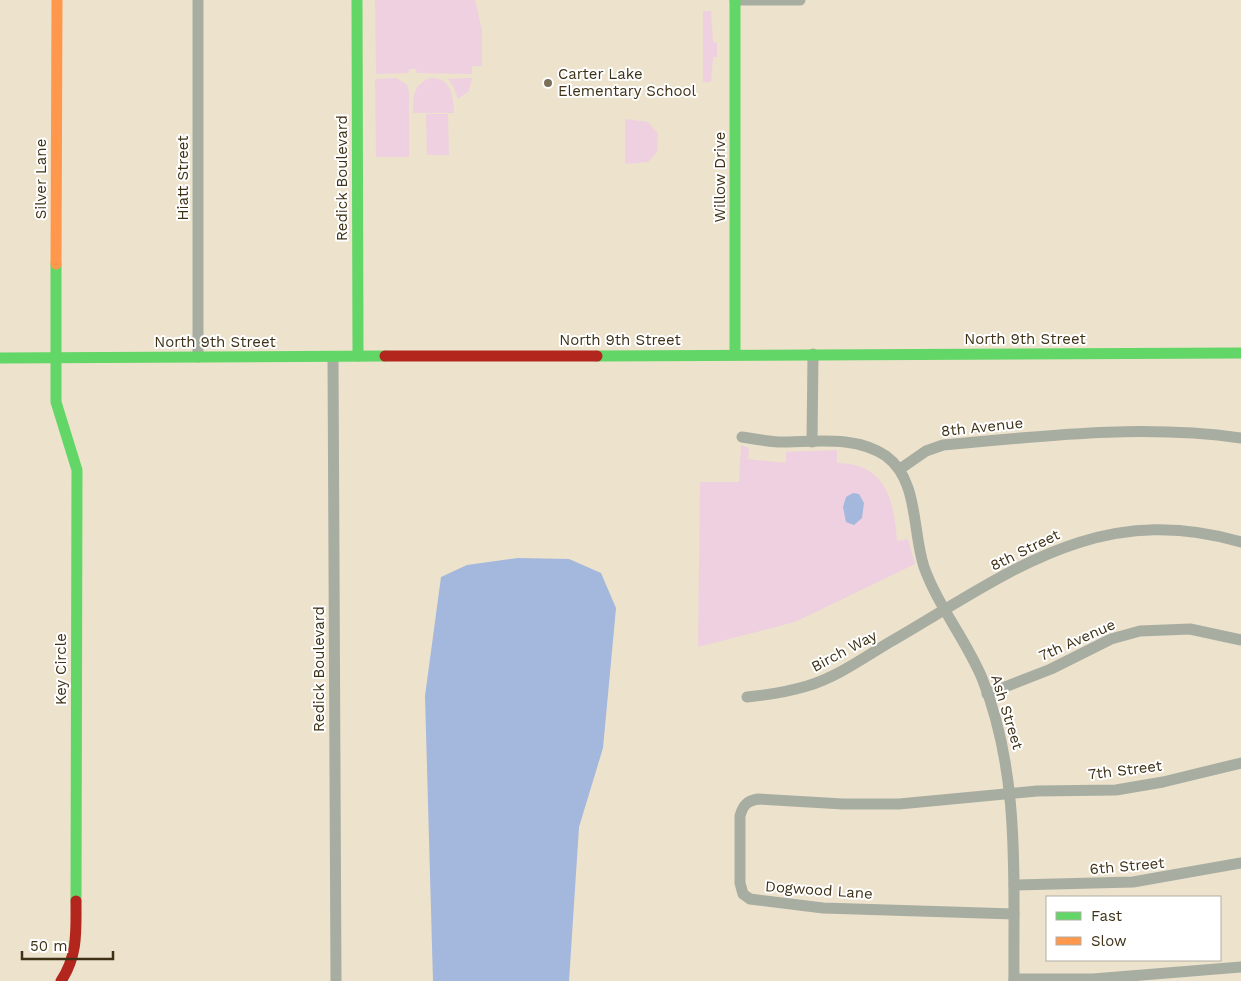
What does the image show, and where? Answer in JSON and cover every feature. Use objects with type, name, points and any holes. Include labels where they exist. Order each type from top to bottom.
[{"type":"street","name":"Silver Lane","points":[[56,358],[57,0]]},
{"type":"street","name":"Hiatt Street","points":[[198,0],[198,357]]},
{"type":"street","name":"Redick Boulevard","points":[[357,0],[358,356]]},
{"type":"street","points":[[735,0],[800,0]]},
{"type":"street","name":"Willow Drive","points":[[735,0],[735,354]]},
{"type":"street","name":"North 9th Street","points":[[0,358],[1241,353]]},
{"type":"street","points":[[812,442],[813,354]]},
{"type":"street","name":"Redick Boulevard","points":[[333,357],[336,981]]},
{"type":"street","name":"Key Circle","points":[[56,358],[57,411],[62,430],[74,453],[77,470],[76,940],[71,966],[62,981]]},
{"type":"street","name":"8th Avenue","points":[[900,470],[926,451],[943,445],[1134,430],[1241,438]]},
{"type":"street","points":[[742,437],[777,442],[859,444],[884,455],[900,470]]},
{"type":"street","name":"Ash Street","points":[[900,470],[910,492],[917,542],[925,568],[969,650],[997,724],[1007,766],[1013,820],[1014,980]]},
{"type":"street","name":"8th Street","points":[[946,610],[1040,556],[1099,536],[1151,530],[1178,530],[1210,534],[1241,542]]},
{"type":"street","name":"Birch Way","points":[[747,697],[790,691],[835,675],[946,610]]},
{"type":"street","name":"7th Avenue","points":[[987,694],[1051,669],[1111,639],[1140,631],[1190,629],[1241,640]]},
{"type":"street","name":"7th Street","points":[[1010,793],[1116,790],[1144,786],[1241,763]]},
{"type":"street","name":"Dogwood Lane","points":[[1010,793],[899,804],[843,804],[758,799],[749,801],[743,806],[740,816],[740,883],[743,894],[750,899],[774,903],[822,908],[1014,914]]},
{"type":"street","name":"6th Street","points":[[1014,885],[1132,882],[1241,863]]},
{"type":"street","points":[[1014,980],[1093,979],[1241,967]]},
{"type":"shaded area","points":[[375,0],[475,0],[482,31],[482,66],[472,66],[472,74],[417,73],[416,69],[409,69],[408,73],[376,74]]},
{"type":"shaded area","points":[[703,11],[711,11],[713,42],[717,43],[717,57],[713,57],[711,82],[703,82]]},
{"type":"shaded area","points":[[396,78],[407,85],[409,93],[409,157],[376,157],[375,79]]},
{"type":"shaded area","points":[[430,78],[447,84],[452,94],[454,113],[413,113],[415,92],[420,84]]},
{"type":"shaded area","points":[[472,78],[469,91],[458,99],[448,79]]},
{"type":"shaded area","points":[[426,114],[448,114],[449,155],[427,155]]},
{"type":"shaded area","points":[[625,119],[648,122],[658,134],[657,152],[648,162],[625,164]]},
{"type":"shaded area","points":[[741,445],[749,448],[748,459],[786,463],[786,452],[837,450],[837,463],[854,465],[867,470],[877,477],[884,487],[890,499],[897,541],[908,539],[915,564],[795,622],[698,647],[700,482],[739,482]]},
{"type":"water","points":[[853,493],[859,494],[864,503],[862,518],[854,525],[846,522],[843,507],[846,497]]},
{"type":"water","points":[[518,558],[569,559],[601,573],[616,608],[603,748],[579,827],[569,981],[433,981],[425,696],[441,577],[467,565]]},
{"type":"traffic: fast","points":[[357,0],[358,356]]},
{"type":"traffic: fast","points":[[735,0],[735,354]]},
{"type":"traffic: fast","points":[[56,264],[56,402],[77,470],[76,901]]},
{"type":"traffic: fast","points":[[597,356],[1241,353]]},
{"type":"traffic: fast","points":[[0,358],[385,356]]},
{"type":"traffic: slow","points":[[56,264],[57,0]]},
{"type":"traffic: jam","points":[[385,356],[597,356]]},
{"type":"traffic: jam","points":[[61,981],[71,962],[75,942],[76,901]]},
{"type":"place","name":"Carter Lake Elementary School","points":[[548,83]]}]
